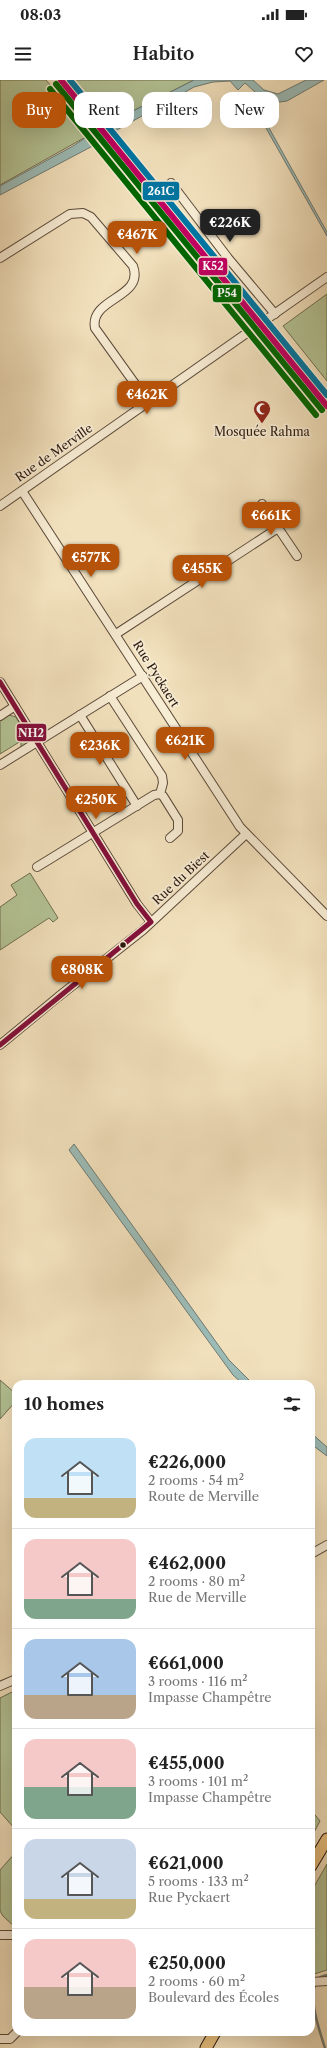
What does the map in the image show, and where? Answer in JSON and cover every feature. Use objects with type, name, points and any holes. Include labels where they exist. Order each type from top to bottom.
[{"type":"main road","points":[[315,1859],[327,1839]]},
{"type":"main road","points":[[206,2048],[213,2036]]},
{"type":"street","points":[[171,183],[228,258],[275,314]]},
{"type":"street","points":[[0,258],[70,214],[83,213],[94,221],[133,266],[135,274],[134,281],[130,288],[98,312],[95,320],[95,328],[148,402]]},
{"type":"street","name":"Rue de Merville","points":[[0,506],[327,277]]},
{"type":"street","name":"Rue Pyckaert","points":[[22,491],[246,834],[327,916]]},
{"type":"street","points":[[262,504],[297,556]]},
{"type":"street","points":[[116,634],[278,528]]},
{"type":"street","points":[[0,765],[143,676]]},
{"type":"street","points":[[0,682],[142,912],[151,922]]},
{"type":"street","points":[[110,696],[162,776],[163,783],[160,794]]},
{"type":"street","points":[[0,716],[15,706]]},
{"type":"street","points":[[80,715],[137,806]]},
{"type":"street","points":[[37,867],[154,795],[160,794],[164,796],[179,823],[178,832],[170,838]]},
{"type":"street","name":"Rue du Biest","points":[[0,1045],[58,996],[151,922],[246,834]]},
{"type":"street","points":[[315,1552],[327,1545]]},
{"type":"street","points":[[0,1686],[12,1681]]},
{"type":"street","points":[[0,1935],[12,1935]]},
{"type":"street","points":[[0,2040],[10,2039],[13,2036]]},
{"type":"green space","points":[[0,80],[46,80],[56,92],[12,92],[12,128],[66,128],[66,104],[74,114],[74,128],[86,128],[91,134],[0,185]]},
{"type":"green space","points":[[74,80],[194,80],[170,92],[142,92],[142,106],[134,110],[134,92],[84,92]]},
{"type":"green space","points":[[327,294],[327,381],[283,326]]},
{"type":"green space","points":[[9,715],[16,717],[29,741],[21,748],[21,741],[0,754],[0,721]]},
{"type":"green space","points":[[30,873],[58,918],[53,922],[49,918],[0,950],[0,907],[17,895],[11,885]]},
{"type":"green space","points":[[0,1380],[12,1390],[12,1406],[0,1419]]},
{"type":"green space","points":[[12,1692],[12,1826],[0,1812],[0,1698]]},
{"type":"green space","points":[[315,1815],[320,1821],[315,1830]]},
{"type":"green space","points":[[12,1856],[12,1924],[0,1911],[0,1870]]},
{"type":"green space","points":[[327,1864],[327,1970],[315,1974],[315,1885]]},
{"type":"water","points":[[194,80],[253,80],[264,90],[271,92],[255,92],[245,83],[238,90],[230,81],[213,82],[194,87],[185,92],[170,92]]},
{"type":"water","points":[[306,80],[324,80],[287,101],[279,102],[279,94]]},
{"type":"water","points":[[142,106],[142,116],[134,120],[134,110]]},
{"type":"water","points":[[110,128],[120,128],[104,140],[0,195],[0,186],[73,146],[91,134],[99,134]]},
{"type":"water","points":[[266,128],[269,128],[327,232],[327,236]]},
{"type":"water","points":[[74,1144],[229,1360],[249,1380],[239,1380],[233,1375],[69,1150]]},
{"type":"water","points":[[315,1436],[327,1447],[327,1456],[315,1447]]},
{"type":"waterway","points":[[315,1984],[319,1978],[327,1975]]},
{"type":"waterway","points":[[315,2012],[325,2048]]},
{"type":"transit line","name":"K52","points":[[61,80],[327,406]]},
{"type":"transit line","name":"261C","points":[[70,80],[327,395]]},
{"type":"transit line","name":"P54","points":[[56,84],[322,410]]},
{"type":"transit line","points":[[50,89],[316,415]]},
{"type":"transit line","name":"NH2","points":[[0,682],[137,904],[151,922],[0,1045]]},
{"type":"place","name":"Mosquée Rahma","points":[[262,424]]}]
